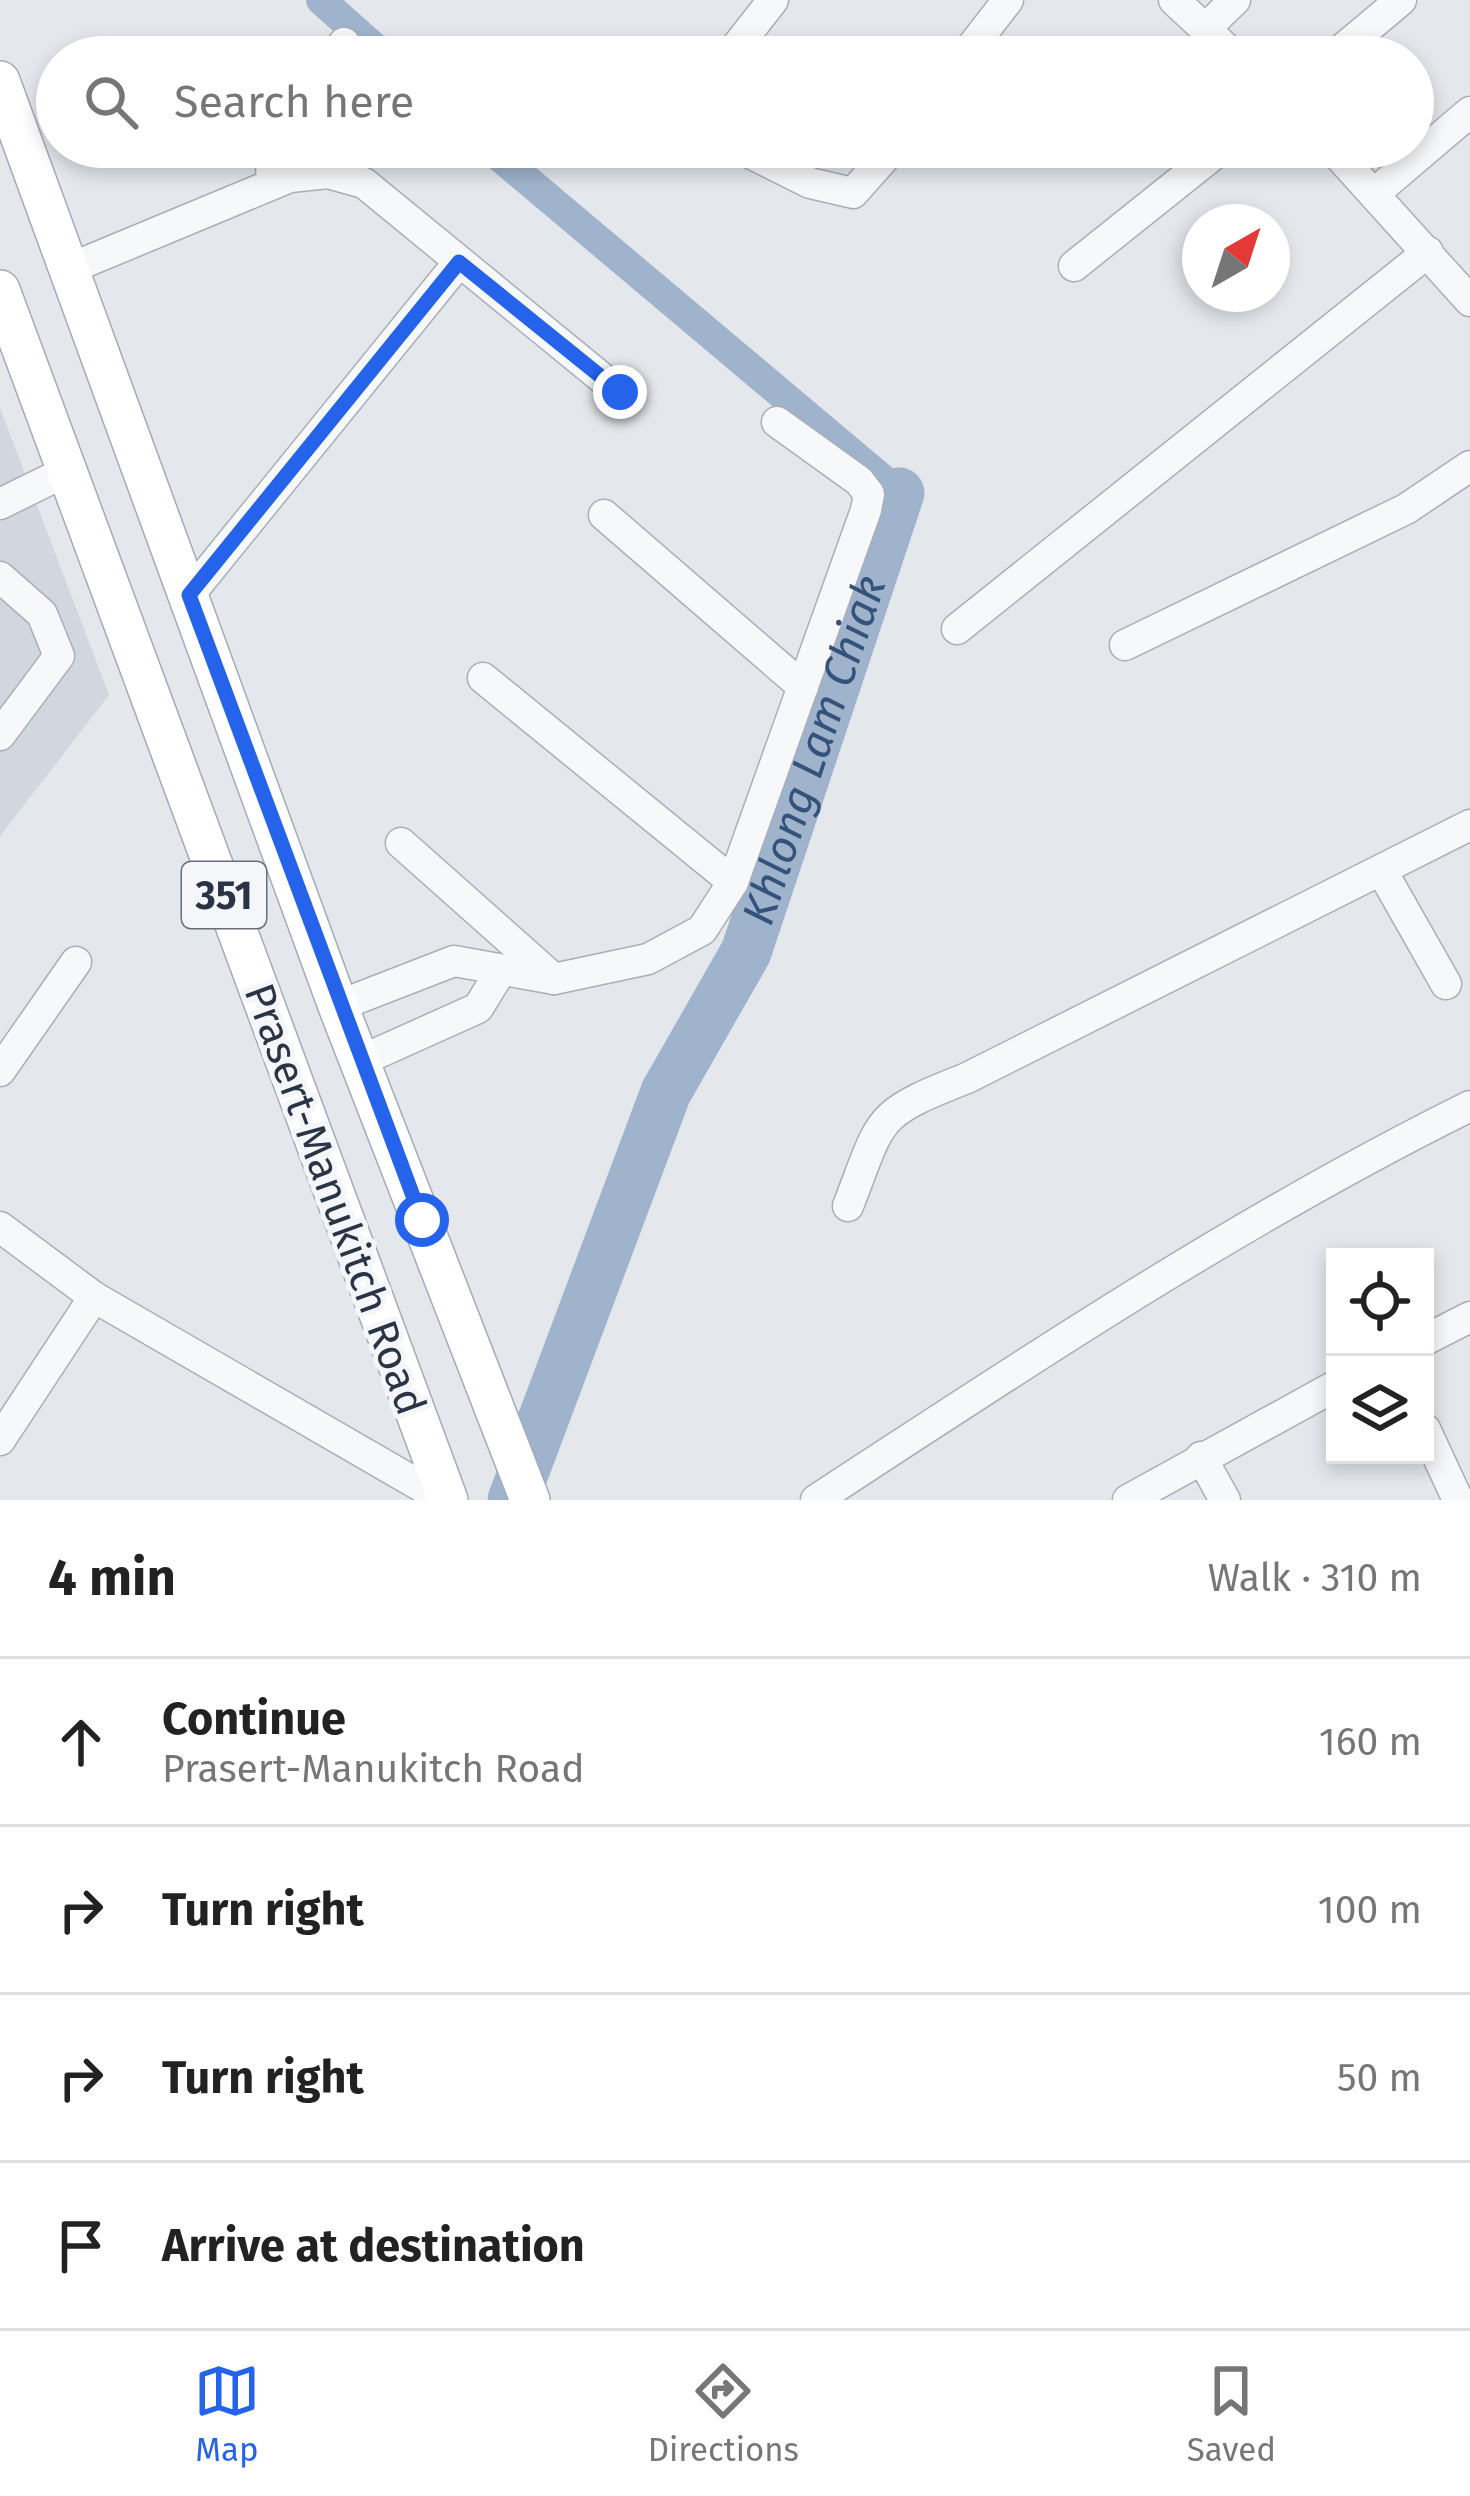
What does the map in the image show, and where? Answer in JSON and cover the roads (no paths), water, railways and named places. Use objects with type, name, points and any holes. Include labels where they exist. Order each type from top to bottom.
[{"type":"main road","name":"Prasert-Manukitch Road","points":[[0,81],[338,1006],[530,1500]]},
{"type":"main road","name":"Prasert-Manukitch Road","points":[[0,290],[446,1500]]},
{"type":"street","points":[[745,36],[772,0]]},
{"type":"street","points":[[980,36],[1008,0]]},
{"type":"street","points":[[1174,0],[1212,36]]},
{"type":"street","points":[[1204,29],[1235,0]]},
{"type":"street","points":[[1359,36],[1401,0]]},
{"type":"street","points":[[1434,143],[1470,112]]},
{"type":"street","points":[[271,168],[272,184]]},
{"type":"street","points":[[779,168],[810,184],[853,193],[875,168]]},
{"type":"street","points":[[1074,266],[1197,168]]},
{"type":"street","points":[[1351,168],[1470,301]]},
{"type":"street","points":[[1376,192],[1404,168]]},
{"type":"street","points":[[71,268],[272,184],[328,173],[364,183],[620,392]]},
{"type":"street","points":[[957,629],[1428,251]]},
{"type":"street","points":[[189,595],[459,262]]},
{"type":"street","points":[[338,1006],[454,961],[554,979],[649,959],[702,929],[734,881],[869,494],[860,481],[777,422]]},
{"type":"street","points":[[1125,645],[1406,509],[1470,466]]},
{"type":"street","points":[[0,504],[67,472]]},
{"type":"street","points":[[604,514],[803,687]]},
{"type":"street","points":[[0,577],[42,614],[59,656],[0,735]]},
{"type":"street","points":[[483,678],[734,881]]},
{"type":"street","points":[[848,1206],[881,1122],[903,1103],[967,1078],[1383,873],[1470,825]]},
{"type":"street","points":[[401,843],[554,979]]},
{"type":"street","points":[[1383,873],[1446,984]]},
{"type":"street","points":[[0,1071],[76,962]]},
{"type":"street","points":[[360,1061],[478,1008],[500,972]]},
{"type":"street","points":[[816,1500],[1019,1366],[1380,1151],[1470,1106]]},
{"type":"street","points":[[0,1227],[94,1297],[446,1500]]},
{"type":"street","points":[[0,1440],[94,1297]]},
{"type":"street","points":[[1434,1335],[1470,1317]]},
{"type":"street","points":[[1128,1500],[1326,1391]]},
{"type":"street","points":[[1434,1449],[1458,1500]]},
{"type":"street","points":[[1201,1456],[1225,1500]]},
{"type":"waterway","name":"Khlong Lam Chiak","points":[[321,0],[361,36]]},
{"type":"waterway","name":"Khlong Lam Chiak","points":[[513,168],[899,493]]},
{"type":"waterway","name":"Khlong Lam Chiak","points":[[513,1500],[666,1092],[746,952],[899,493]]}]
